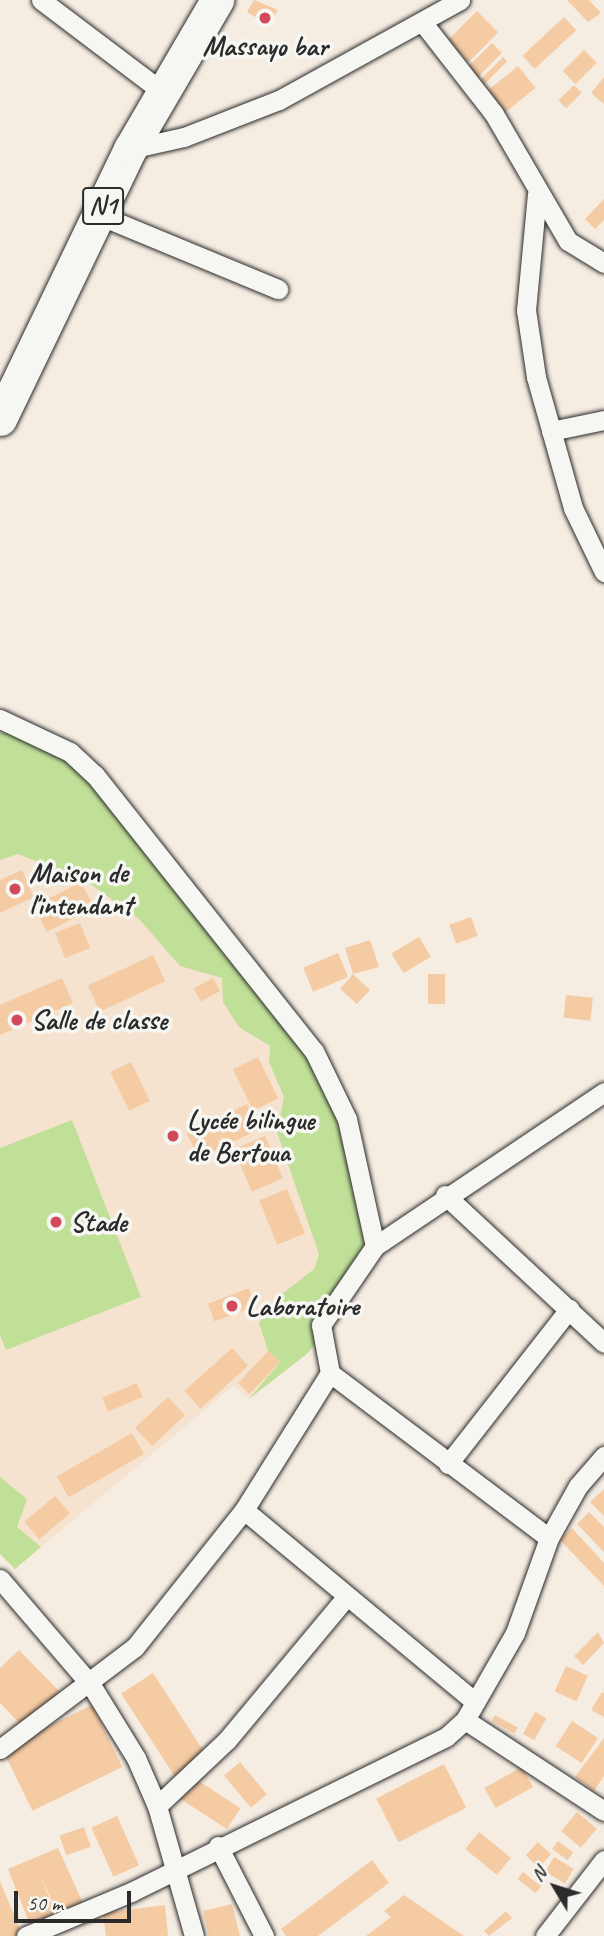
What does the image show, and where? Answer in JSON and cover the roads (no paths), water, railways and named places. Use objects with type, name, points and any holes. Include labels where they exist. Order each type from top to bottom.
[{"type":"highway","name":"N1","points":[[0,419],[160,90],[217,0]]},
{"type":"street","points":[[41,0],[160,90]]},
{"type":"street","points":[[130,149],[184,137],[279,100],[423,23],[460,0]]},
{"type":"street","points":[[423,23],[494,114],[537,194],[568,241],[604,263]]},
{"type":"street","points":[[537,194],[526,310],[551,431],[573,508],[604,572]]},
{"type":"street","points":[[99,215],[278,289]]},
{"type":"street","points":[[551,431],[604,420]]},
{"type":"street","points":[[0,719],[70,752],[95,775],[314,1051],[347,1119],[375,1246]]},
{"type":"street","points":[[549,1538],[330,1373],[321,1325],[375,1246],[445,1195],[604,1092]]},
{"type":"street","points":[[445,1195],[604,1343]]},
{"type":"street","points":[[448,1464],[569,1309]]},
{"type":"street","points":[[0,1749],[90,1685],[135,1647],[244,1510],[330,1373]]},
{"type":"street","points":[[26,1936],[173,1869],[446,1737],[465,1720],[515,1633],[549,1538],[578,1486],[604,1456]]},
{"type":"street","points":[[244,1510],[475,1702]]},
{"type":"street","points":[[0,1579],[90,1685],[157,1806],[194,1936]]},
{"type":"street","points":[[157,1806],[227,1740],[346,1595]]},
{"type":"street","points":[[465,1720],[604,1811]]},
{"type":"street","points":[[218,1846],[264,1936]]},
{"type":"street","points":[[545,1936],[604,1860]]},
{"type":"place","name":"Massayo bar","points":[[265,18]]},
{"type":"place","name":"Maison de l'intendant","points":[[15,889]]},
{"type":"place","name":"Salle de classe","points":[[17,1020]]},
{"type":"place","name":"Lycée bilingue de Bertoua","points":[[173,1136]]},
{"type":"place","name":"Stade","points":[[56,1222]]},
{"type":"place","name":"Laboratoire","points":[[232,1306]]}]
